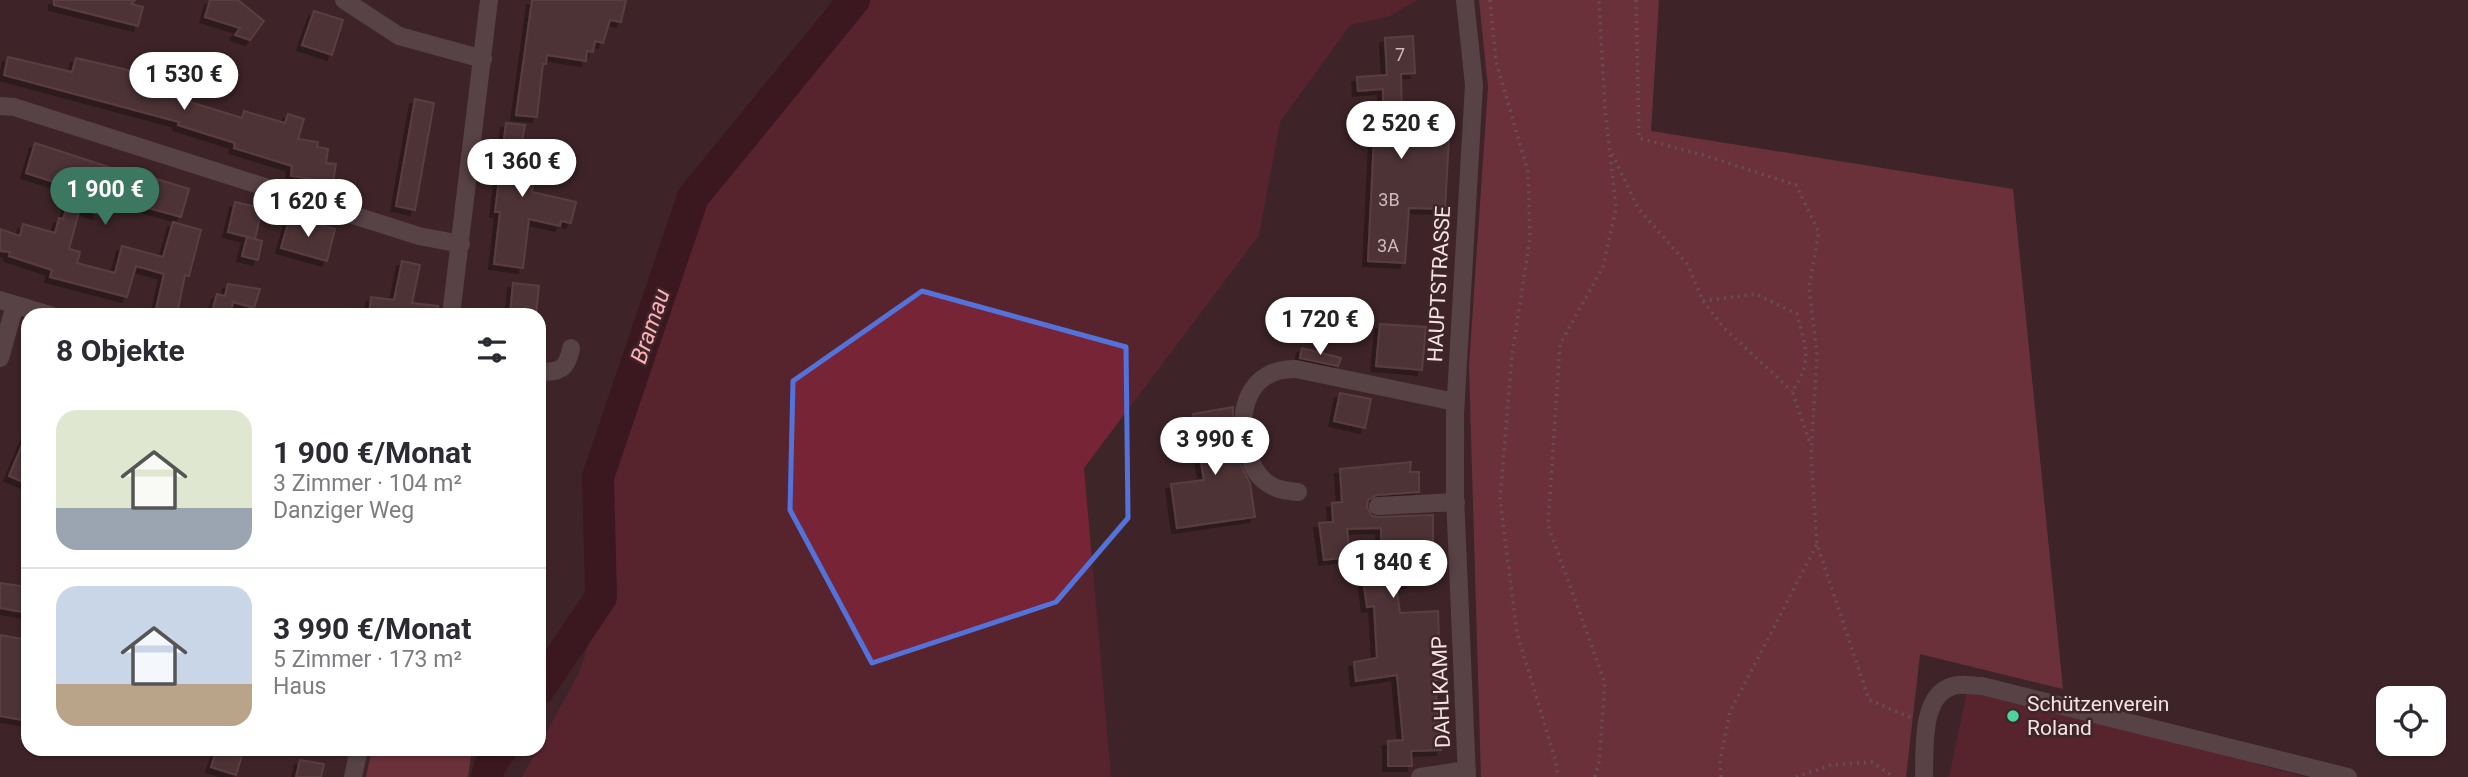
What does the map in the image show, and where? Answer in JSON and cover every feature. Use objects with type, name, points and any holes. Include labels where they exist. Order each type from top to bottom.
[{"type":"street","points":[[344,0],[399,36],[483,59]]},
{"type":"street","points":[[452,308],[489,0]]},
{"type":"street","name":"HAUPTSTRASSE","points":[[1455,402],[1474,85],[1465,0]]},
{"type":"street","points":[[0,106],[14,107],[419,236],[461,244]]},
{"type":"street","points":[[0,358],[7,303],[25,308]]},
{"type":"street","points":[[546,372],[563,368],[569,360],[571,348]]},
{"type":"street","points":[[1298,492],[1280,490],[1258,474],[1245,444],[1241,427],[1242,410],[1250,392],[1269,374],[1281,368],[1296,369],[1455,402]]},
{"type":"street","name":"DAHLKAMP","points":[[1420,777],[1467,773],[1456,502],[1455,402]]},
{"type":"street","points":[[1378,506],[1456,502]]},
{"type":"street","points":[[1924,777],[1926,725],[1934,700],[1952,686],[1982,686],[2348,777]]},
{"type":"street","points":[[353,777],[358,756]]},
{"type":"path","points":[[1490,0],[1496,61],[1528,172],[1530,238],[1512,355],[1500,499],[1517,633],[1556,762],[1558,777]]},
{"type":"path","points":[[1595,777],[1599,762],[1605,683],[1548,525],[1560,344],[1603,267],[1616,208],[1609,149],[1599,0]]},
{"type":"path","points":[[1636,0],[1639,138],[1706,156],[1796,186],[1819,232],[1809,287],[1817,355],[1811,446],[1817,544],[1869,699],[1926,725]]},
{"type":"path","points":[[1609,149],[1638,208],[1688,265],[1703,301],[1724,328],[1792,391],[1811,446]]},
{"type":"path","points":[[1703,301],[1755,294],[1797,314],[1807,359],[1801,379],[1792,391]]},
{"type":"path","points":[[1721,777],[1720,761],[1730,712],[1817,544]]},
{"type":"path","points":[[1797,777],[1831,765],[1872,762],[1894,777]]},
{"type":"highlighted area","points":[[922,291],[1126,347],[1128,518],[1056,602],[872,663],[790,510],[793,381]]},
{"type":"shaded area","points":[[862,0],[1417,0],[1390,16],[1350,25],[1280,122],[1259,235],[1084,468],[1111,777],[522,777],[534,756],[546,756],[546,733],[579,673],[605,597],[602,477],[697,198]]},
{"type":"shaded area","points":[[1479,0],[1659,0],[1651,131],[2013,189],[2063,689],[1920,654],[1906,777],[1481,777],[1469,366],[1488,87]]},
{"type":"shaded area","name":"Schützenverein Roland","points":[[1967,692],[2162,739],[2305,777],[1949,777]]},
{"type":"shaded area","points":[[370,756],[471,756],[468,777],[366,777]]},
{"type":"building","points":[[54,0],[135,0],[131,4],[143,7],[138,26],[54,5]]},
{"type":"building","points":[[210,0],[238,0],[264,21],[250,40],[235,35],[240,28],[205,17]]},
{"type":"building","points":[[532,0],[626,0],[621,22],[610,20],[603,43],[595,41],[593,52],[587,51],[586,61],[547,55],[546,64],[543,64],[537,117],[516,115]]},
{"type":"building","points":[[314,11],[343,20],[332,55],[302,45]]},
{"type":"building","points":[[1413,36],[1415,73],[1401,74],[1402,130],[1409,130],[1408,134],[1449,137],[1445,209],[1409,208],[1405,263],[1368,261],[1375,119],[1383,120],[1383,89],[1358,91],[1357,77],[1387,75],[1385,38]]},
{"type":"building","points":[[8,57],[72,72],[76,58],[132,69],[175,82],[171,96],[242,118],[244,111],[285,123],[288,114],[304,119],[298,139],[318,142],[317,147],[328,149],[326,163],[336,164],[333,182],[291,176],[292,166],[234,148],[235,143],[178,125],[179,122],[4,75]]},
{"type":"building","points":[[415,99],[434,103],[415,210],[396,206]]},
{"type":"building","points":[[506,123],[525,125],[522,142],[538,144],[532,192],[576,202],[571,223],[561,221],[560,226],[529,219],[523,268],[494,264],[500,212],[495,212]]},
{"type":"building","points":[[35,143],[130,174],[131,171],[189,189],[181,217],[102,195],[97,214],[80,208],[69,249],[80,252],[77,263],[115,273],[122,246],[163,257],[173,222],[201,230],[189,276],[185,275],[178,308],[156,308],[164,274],[136,266],[127,297],[50,277],[52,270],[9,256],[10,252],[0,251],[0,229],[20,236],[23,224],[55,233],[59,218],[63,219],[73,188],[26,173]]},
{"type":"building","points":[[235,202],[262,208],[255,239],[228,232]]},
{"type":"building","points":[[290,217],[335,229],[327,261],[281,248]]},
{"type":"building","points":[[247,237],[262,241],[258,260],[242,256]]},
{"type":"building","points":[[402,261],[420,265],[412,303],[438,308],[370,308],[371,297],[394,300]]},
{"type":"building","points":[[513,283],[539,286],[537,308],[511,308]]},
{"type":"building","points":[[228,284],[260,289],[254,308],[233,302],[232,308],[213,308],[217,294],[225,296]]},
{"type":"building","points":[[1380,324],[1426,327],[1422,370],[1376,366]]},
{"type":"building","points":[[1302,348],[1341,358],[1338,366],[1300,358]]},
{"type":"building","points":[[1340,393],[1371,399],[1365,428],[1334,421]]},
{"type":"building","points":[[1233,407],[1233,439],[1240,464],[1250,483],[1255,517],[1177,528],[1171,484],[1204,480],[1193,414]]},
{"type":"building","points":[[21,448],[21,481],[9,476]]},
{"type":"building","points":[[1411,462],[1410,472],[1419,472],[1419,492],[1377,495],[1368,500],[1367,507],[1372,516],[1378,517],[1433,515],[1433,555],[1407,555],[1411,583],[1396,585],[1400,613],[1438,611],[1439,641],[1434,642],[1439,680],[1435,680],[1441,750],[1411,751],[1412,766],[1388,766],[1388,741],[1403,740],[1397,675],[1356,681],[1354,662],[1377,658],[1374,606],[1367,607],[1362,571],[1382,568],[1381,528],[1347,529],[1350,557],[1324,560],[1319,523],[1333,522],[1332,503],[1342,502],[1340,469]]},
{"type":"building","points":[[0,583],[21,586],[21,612],[0,608]]},
{"type":"building","points":[[0,635],[21,639],[21,720],[0,716]]},
{"type":"building","points":[[215,756],[242,756],[236,775],[211,767]]},
{"type":"building","points":[[300,760],[324,764],[321,777],[296,777]]},
{"type":"waterway","name":"Bramau","points":[[546,679],[601,597],[598,477],[693,197],[854,0]]},
{"type":"waterway","name":"Bramau","points":[[487,777],[496,756]]},
{"type":"place","name":"Schützenverein Roland","points":[[2013,716]]}]
